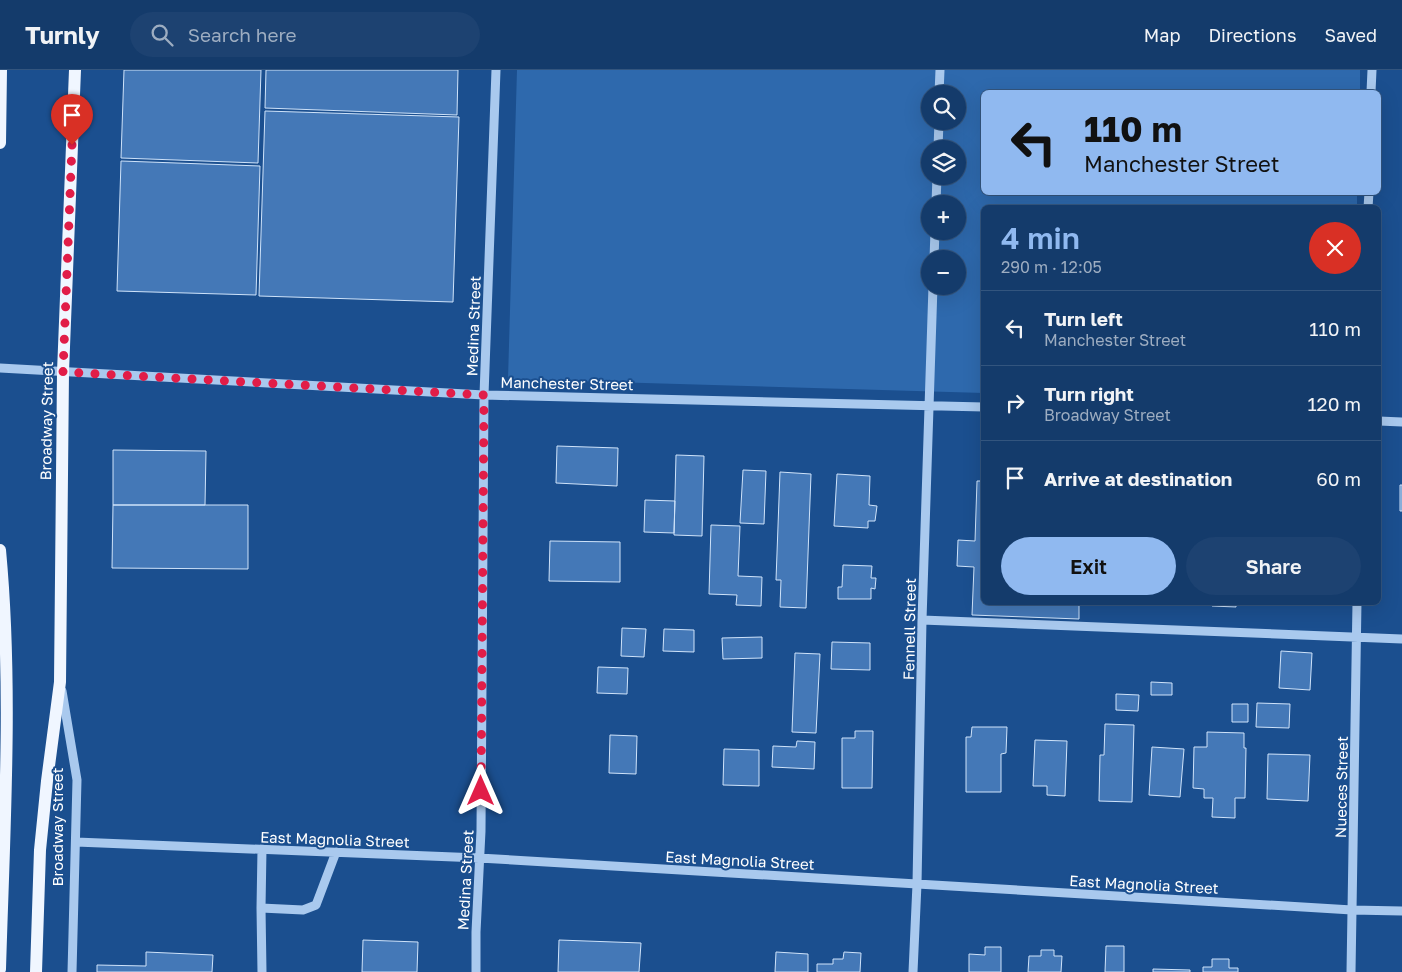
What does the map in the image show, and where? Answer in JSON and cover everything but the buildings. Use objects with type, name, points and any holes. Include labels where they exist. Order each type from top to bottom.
[{"type":"main road","points":[[0,143],[1,70]]},
{"type":"main road","name":"Broadway Street","points":[[36,972],[40,850],[60,682],[63,372],[75,70]]},
{"type":"main road","points":[[0,550],[4,596],[0,969]]},
{"type":"street","name":"Medina Street","points":[[476,972],[484,395],[496,70]]},
{"type":"street","points":[[940,70],[940,85]]},
{"type":"street","points":[[1371,90],[1372,70]]},
{"type":"street","name":"Fennell Street","points":[[913,972],[933,295]]},
{"type":"street","name":"Manchester Street","points":[[0,368],[484,395],[981,407]]},
{"type":"street","points":[[1381,421],[1402,422]]},
{"type":"street","name":"Nueces Street","points":[[1351,972],[1358,605]]},
{"type":"street","points":[[922,620],[1402,639]]},
{"type":"street","name":"Broadway Street","points":[[60,682],[77,780],[72,972]]},
{"type":"street","name":"East Magnolia Street","points":[[76,842],[479,858],[1402,912]]},
{"type":"street","points":[[262,849],[262,972]]},
{"type":"street","points":[[261,908],[303,910],[316,905],[336,852]]},
{"type":"shaded area","points":[[517,70],[1360,70],[1360,90],[981,90],[981,195],[1357,195],[1357,205],[981,205],[981,393],[508,379]]},
{"type":"route","points":[[72,145],[63,372],[484,395],[481,791]]}]
